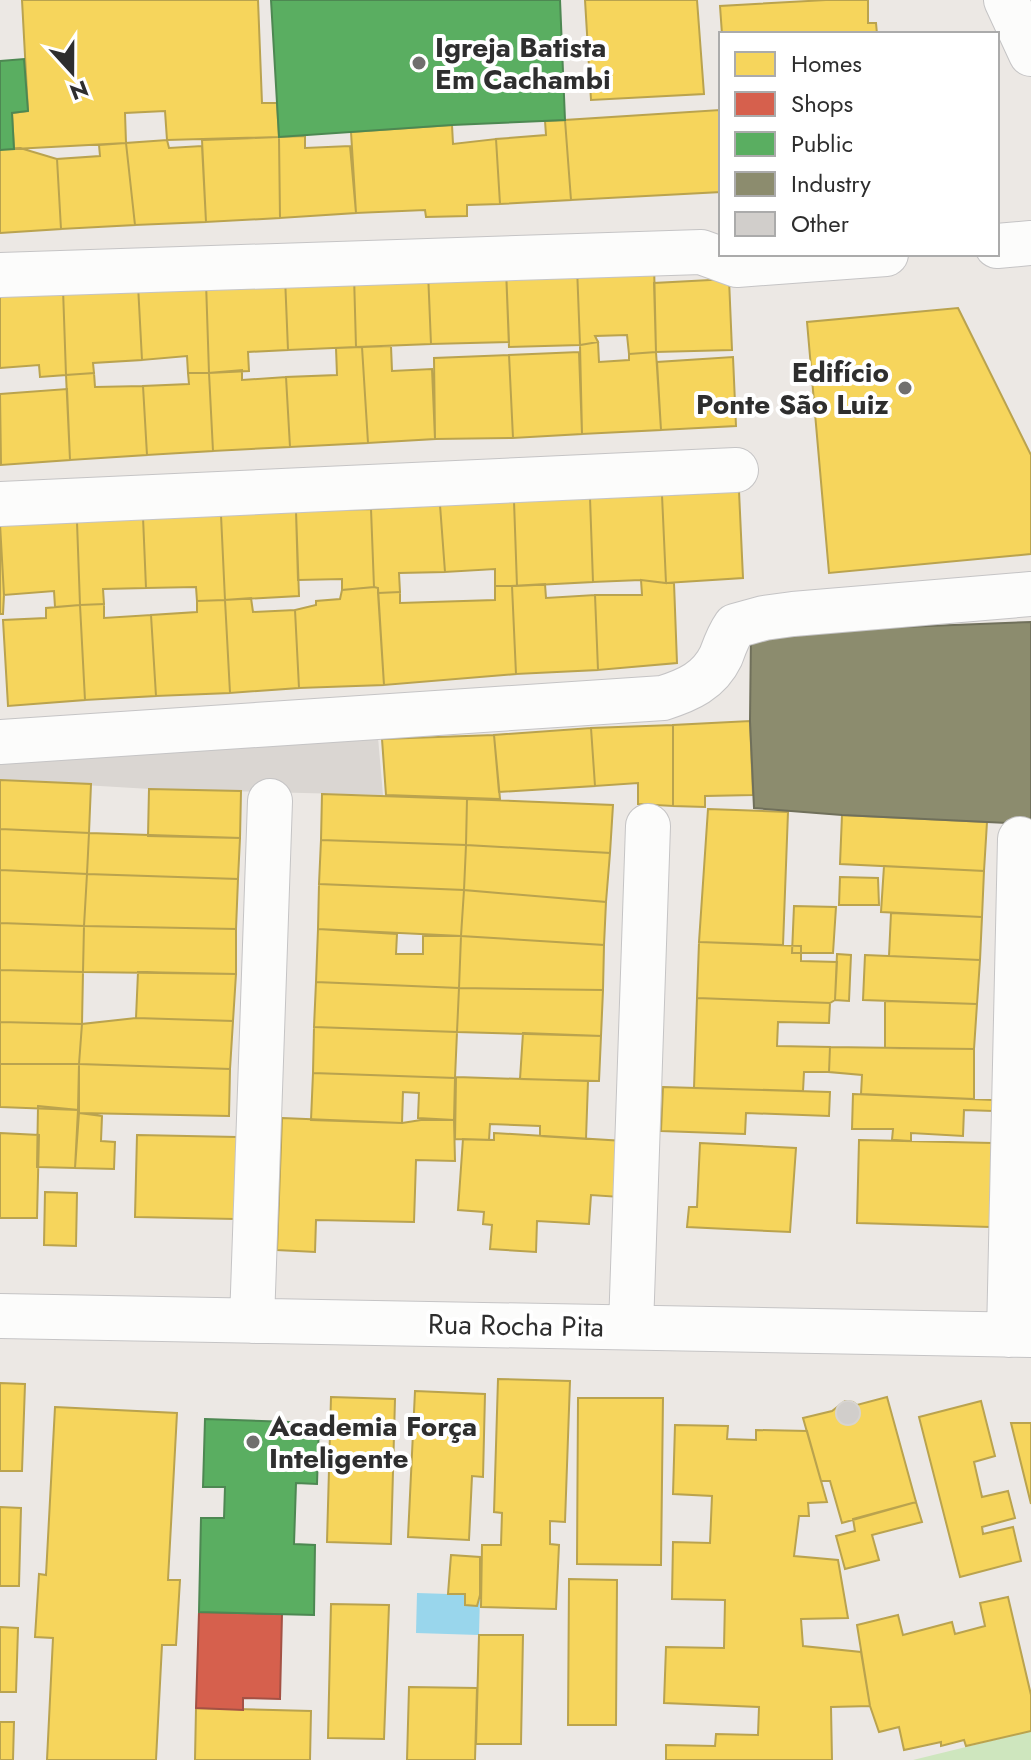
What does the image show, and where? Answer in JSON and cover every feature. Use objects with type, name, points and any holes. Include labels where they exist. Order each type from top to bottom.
[{"type":"street","points":[[1006,0],[1031,54]]},
{"type":"street","points":[[999,246],[1031,243]]},
{"type":"street","points":[[0,275],[701,252],[737,265],[859,256]]},
{"type":"street","points":[[0,504],[736,470]]},
{"type":"street","points":[[0,742],[663,698],[690,689],[707,676],[720,658],[725,640],[735,626],[793,614],[1031,594]]},
{"type":"street","points":[[252,1321],[270,801]]},
{"type":"street","points":[[631,1327],[648,826]]},
{"type":"street","points":[[1020,839],[1020,1335]]},
{"type":"street","name":"Rua Rocha Pita","points":[[0,1316],[1020,1335]]},
{"type":"green space","points":[[1031,1731],[1031,1760],[913,1760]]},
{"type":"shaded area","points":[[377,726],[383,795],[150,789],[0,780],[0,744]]},
{"type":"water","points":[[417,1593],[480,1595],[479,1635],[416,1633]]},
{"type":"building: Homes","points":[[22,0],[258,0],[262,103],[277,103],[279,137],[167,140],[165,111],[125,113],[126,143],[14,149],[12,113],[28,111]]},
{"type":"building: Homes","points":[[585,0],[697,0],[704,94],[591,100]]},
{"type":"building: Homes","points":[[868,0],[868,23],[876,23],[877,32],[722,32],[720,6]]},
{"type":"building: Homes","points":[[719,110],[719,192],[571,200],[565,120]]},
{"type":"building: Homes","points":[[565,120],[571,200],[500,204],[496,139],[546,135],[545,121]]},
{"type":"building: Homes","points":[[452,125],[453,144],[496,139],[500,204],[467,205],[467,216],[426,217],[425,210],[356,213],[351,132]]},
{"type":"building: Homes","points":[[305,136],[305,148],[350,146],[356,213],[280,218],[279,137]]},
{"type":"building: Homes","points":[[279,137],[280,218],[206,222],[202,140]]},
{"type":"building: Homes","points":[[167,140],[169,148],[202,146],[206,222],[135,225],[126,143]]},
{"type":"building: Homes","points":[[126,143],[135,225],[61,229],[57,159],[100,156],[99,145]]},
{"type":"building: Homes","points":[[20,148],[57,159],[61,229],[0,233],[0,149]]},
{"type":"building: Homes","points":[[654,263],[656,352],[629,354],[627,335],[595,336],[598,342],[580,345],[577,267]]},
{"type":"building: Homes","points":[[577,267],[580,345],[509,347],[506,269]]},
{"type":"building: Homes","points":[[506,269],[509,342],[431,344],[428,272]]},
{"type":"building: Homes","points":[[428,272],[431,344],[356,347],[354,275]]},
{"type":"building: Homes","points":[[354,275],[356,347],[288,350],[285,277]]},
{"type":"building: Homes","points":[[285,277],[288,350],[248,352],[249,371],[209,373],[206,282]]},
{"type":"building: Homes","points":[[729,279],[732,350],[656,352],[654,283]]},
{"type":"building: Homes","points":[[206,282],[209,373],[188,373],[187,356],[142,360],[138,285]]},
{"type":"building: Homes","points":[[138,285],[142,360],[93,363],[94,373],[66,375],[63,289]]},
{"type":"building: Homes","points":[[63,289],[66,375],[40,377],[39,365],[0,368],[0,291]]},
{"type":"building: Homes","name":"Edifício Ponte São Luiz","points":[[958,308],[1031,455],[1031,554],[829,573],[807,322]]},
{"type":"building: Homes","points":[[598,342],[599,362],[629,360],[629,354],[656,352],[661,430],[582,434],[580,345]]},
{"type":"building: Homes","points":[[391,346],[392,371],[432,369],[435,439],[368,443],[362,347]]},
{"type":"building: Homes","points":[[362,347],[368,443],[290,447],[286,377],[337,375],[336,348]]},
{"type":"building: Homes","points":[[579,352],[582,434],[513,438],[509,355]]},
{"type":"building: Homes","points":[[509,355],[513,438],[435,439],[434,358]]},
{"type":"building: Homes","points":[[733,357],[736,426],[661,430],[657,362]]},
{"type":"building: Homes","points":[[242,370],[242,380],[286,377],[290,447],[213,451],[209,373]]},
{"type":"building: Homes","points":[[94,373],[95,387],[143,386],[147,455],[70,460],[66,375]]},
{"type":"building: Homes","points":[[188,373],[209,373],[213,451],[147,455],[143,386],[189,384]]},
{"type":"building: Homes","points":[[67,389],[70,460],[1,465],[0,394]]},
{"type":"building: Homes","points":[[739,491],[743,578],[666,583],[662,495]]},
{"type":"building: Homes","points":[[662,495],[666,583],[641,580],[593,582],[590,498]]},
{"type":"building: Homes","points":[[590,498],[593,582],[517,586],[514,501]]},
{"type":"building: Homes","points":[[514,501],[517,586],[495,586],[495,569],[445,572],[440,505]]},
{"type":"building: Homes","points":[[440,505],[445,572],[399,573],[400,592],[378,593],[378,588],[374,587],[371,509]]},
{"type":"building: Homes","points":[[371,509],[374,587],[342,590],[342,579],[298,580],[296,511]]},
{"type":"building: Homes","points":[[296,511],[299,596],[225,600],[221,515]]},
{"type":"building: Homes","points":[[221,515],[225,600],[197,601],[196,587],[146,588],[143,517]]},
{"type":"building: Homes","points":[[143,517],[146,588],[103,589],[104,604],[80,605],[77,522]]},
{"type":"building: Homes","points":[[77,522],[80,605],[55,607],[54,591],[4,595],[0,524]]},
{"type":"building: Homes","points":[[0,524],[4,595],[3,614],[0,614]]},
{"type":"building: Homes","points":[[641,580],[674,583],[677,663],[598,670],[595,595],[642,595]]},
{"type":"building: Homes","points":[[545,584],[546,598],[595,595],[598,670],[516,674],[512,586]]},
{"type":"building: Homes","points":[[495,586],[512,586],[516,674],[384,685],[378,593],[400,592],[400,603],[495,600]]},
{"type":"building: Homes","points":[[378,588],[384,685],[299,688],[295,610],[316,605],[316,601],[340,599],[342,590]]},
{"type":"building: Homes","points":[[251,598],[253,612],[295,610],[299,688],[230,693],[225,600]]},
{"type":"building: Homes","points":[[225,600],[230,693],[156,696],[151,615],[197,612],[197,601]]},
{"type":"building: Homes","points":[[104,604],[104,618],[151,615],[156,696],[85,700],[80,605]]},
{"type":"building: Homes","points":[[80,605],[85,700],[8,706],[3,620],[46,618],[46,608]]},
{"type":"building: Homes","points":[[750,721],[753,795],[705,796],[705,807],[673,806],[673,725]]},
{"type":"building: Homes","points":[[673,725],[673,806],[638,804],[638,783],[595,786],[591,728]]},
{"type":"building: Homes","points":[[591,728],[595,786],[499,792],[494,735]]},
{"type":"building: Homes","points":[[494,735],[500,799],[386,795],[382,739]]},
{"type":"building: Homes","points":[[0,780],[91,784],[89,833],[0,829]]},
{"type":"building: Homes","points":[[149,789],[241,791],[240,838],[148,836]]},
{"type":"building: Homes","points":[[322,794],[467,799],[466,845],[321,840]]},
{"type":"building: Homes","points":[[467,799],[613,805],[610,853],[466,845]]},
{"type":"building: Homes","points":[[708,809],[788,812],[783,945],[699,942]]},
{"type":"building: Homes","points":[[842,815],[987,822],[984,871],[840,864]]},
{"type":"building: Homes","points":[[0,829],[89,833],[87,874],[0,870]]},
{"type":"building: Homes","points":[[89,833],[240,838],[238,879],[87,874]]},
{"type":"building: Homes","points":[[321,840],[466,845],[464,890],[319,884]]},
{"type":"building: Homes","points":[[466,845],[610,853],[606,902],[464,890]]},
{"type":"building: Homes","points":[[884,866],[984,871],[982,917],[881,912]]},
{"type":"building: Homes","points":[[0,870],[87,874],[84,926],[0,923]]},
{"type":"building: Homes","points":[[87,874],[238,879],[236,929],[84,926]]},
{"type":"building: Homes","points":[[840,877],[878,878],[879,905],[839,905]]},
{"type":"building: Homes","points":[[319,884],[464,890],[461,936],[318,929]]},
{"type":"building: Homes","points":[[464,890],[606,902],[604,945],[461,936]]},
{"type":"building: Homes","points":[[794,906],[836,907],[833,953],[792,953]]},
{"type":"building: Homes","points":[[891,913],[982,917],[980,960],[889,956]]},
{"type":"building: Homes","points":[[0,923],[84,926],[83,972],[0,970]]},
{"type":"building: Homes","points":[[84,926],[236,929],[236,974],[83,972]]},
{"type":"building: Homes","points":[[318,929],[397,934],[396,954],[423,954],[423,936],[461,936],[459,988],[316,982]]},
{"type":"building: Homes","points":[[461,936],[604,945],[603,990],[459,988]]},
{"type":"building: Homes","points":[[699,942],[801,946],[801,961],[837,962],[835,1000],[830,1003],[697,998]]},
{"type":"building: Homes","points":[[837,954],[851,955],[849,1001],[835,1000]]},
{"type":"building: Homes","points":[[865,955],[980,960],[977,1004],[863,1000]]},
{"type":"building: Homes","points":[[0,970],[83,972],[82,1024],[0,1022]]},
{"type":"building: Homes","points":[[138,972],[236,974],[233,1021],[136,1018]]},
{"type":"building: Homes","points":[[316,982],[459,988],[457,1032],[314,1027]]},
{"type":"building: Homes","points":[[459,988],[603,990],[601,1036],[457,1032]]},
{"type":"building: Homes","points":[[697,998],[830,1003],[829,1023],[778,1022],[777,1046],[830,1047],[829,1072],[804,1072],[803,1091],[694,1088]]},
{"type":"building: Homes","points":[[885,1001],[977,1004],[974,1049],[885,1048]]},
{"type":"building: Homes","points":[[136,1018],[233,1021],[230,1069],[79,1064],[82,1024]]},
{"type":"building: Homes","points":[[0,1022],[82,1024],[79,1064],[0,1064]]},
{"type":"building: Homes","points":[[314,1027],[457,1032],[455,1078],[313,1073]]},
{"type":"building: Homes","points":[[523,1033],[601,1036],[599,1081],[520,1079]]},
{"type":"building: Homes","points":[[830,1047],[974,1049],[974,1099],[861,1094],[862,1075],[829,1072]]},
{"type":"building: Homes","points":[[0,1064],[79,1064],[78,1110],[0,1107]]},
{"type":"building: Homes","points":[[79,1064],[230,1069],[229,1116],[79,1113]]},
{"type":"building: Homes","points":[[313,1073],[455,1078],[454,1120],[418,1118],[419,1093],[403,1092],[402,1123],[311,1120]]},
{"type":"building: Homes","points":[[456,1077],[588,1081],[586,1139],[540,1136],[540,1126],[490,1124],[489,1140],[455,1139]]},
{"type":"building: Homes","points":[[663,1087],[830,1092],[829,1116],[746,1113],[745,1134],[661,1131]]},
{"type":"building: Homes","points":[[853,1094],[993,1100],[993,1111],[964,1110],[963,1136],[911,1133],[911,1141],[892,1140],[893,1129],[852,1129]]},
{"type":"building: Homes","points":[[38,1106],[78,1110],[75,1168],[37,1167]]},
{"type":"building: Homes","points":[[79,1113],[102,1116],[101,1141],[115,1142],[114,1169],[75,1168]]},
{"type":"building: Homes","points":[[282,1118],[402,1123],[454,1120],[455,1161],[416,1160],[414,1222],[316,1220],[315,1252],[277,1250]]},
{"type":"building: Homes","points":[[0,1133],[39,1135],[37,1218],[0,1218]]},
{"type":"building: Homes","points":[[494,1133],[624,1141],[620,1197],[591,1195],[589,1224],[537,1221],[536,1252],[490,1249],[492,1225],[483,1224],[484,1212],[458,1210],[463,1139],[494,1140]]},
{"type":"building: Homes","points":[[137,1135],[237,1137],[235,1219],[135,1217]]},
{"type":"building: Homes","points":[[859,1140],[992,1143],[990,1227],[857,1223]]},
{"type":"building: Homes","points":[[700,1143],[796,1148],[790,1232],[687,1227],[689,1207],[697,1207]]},
{"type":"building: Homes","points":[[45,1192],[77,1193],[76,1246],[44,1245]]},
{"type":"building: Homes","points":[[498,1379],[570,1381],[565,1522],[550,1521],[550,1544],[559,1545],[556,1609],[481,1607],[482,1545],[501,1545],[502,1513],[494,1512]]},
{"type":"building: Homes","points":[[0,1383],[25,1384],[22,1471],[0,1471]]},
{"type":"building: Homes","points":[[415,1391],[485,1394],[483,1477],[472,1476],[469,1540],[408,1537]]},
{"type":"building: Homes","points":[[331,1397],[395,1399],[391,1544],[327,1542]]},
{"type":"building: Homes","points":[[887,1397],[916,1502],[842,1523],[830,1481],[821,1481],[803,1418],[832,1411],[845,1401],[857,1405]]},
{"type":"building: Homes","points":[[578,1398],[663,1398],[661,1565],[577,1564]]},
{"type":"building: Homes","points":[[981,1401],[995,1456],[974,1462],[982,1497],[1008,1491],[1015,1518],[982,1527],[983,1534],[1013,1527],[1021,1561],[960,1577],[919,1417]]},
{"type":"building: Homes","points":[[55,1407],[177,1413],[168,1580],[180,1580],[176,1645],[162,1645],[156,1760],[47,1760],[53,1638],[35,1637],[39,1574],[46,1575]]},
{"type":"building: Homes","points":[[1011,1423],[1031,1423],[1031,1504]]},
{"type":"building: Homes","points":[[675,1425],[728,1426],[727,1439],[756,1440],[756,1430],[807,1431],[827,1502],[808,1503],[809,1516],[799,1516],[794,1556],[838,1560],[848,1618],[801,1619],[803,1646],[861,1652],[870,1706],[831,1707],[832,1760],[666,1760],[666,1745],[715,1746],[716,1734],[758,1735],[759,1707],[664,1703],[666,1647],[724,1648],[725,1600],[672,1599],[673,1542],[710,1543],[712,1496],[673,1494]]},
{"type":"building: Homes","points":[[916,1502],[922,1522],[872,1535],[879,1560],[845,1569],[836,1536],[855,1531],[853,1519]]},
{"type":"building: Homes","points":[[0,1507],[21,1508],[19,1586],[0,1586]]},
{"type":"building: Homes","points":[[451,1555],[480,1557],[477,1606],[465,1605],[465,1594],[448,1594]]},
{"type":"building: Homes","points":[[569,1579],[617,1580],[616,1725],[568,1725]]},
{"type":"building: Homes","points":[[1008,1597],[1031,1695],[1031,1731],[966,1746],[964,1740],[904,1750],[899,1727],[879,1732],[870,1706],[857,1625],[898,1615],[903,1635],[952,1622],[955,1634],[985,1626],[980,1603]]},
{"type":"building: Homes","points":[[331,1604],[389,1605],[384,1739],[328,1738]]},
{"type":"building: Homes","points":[[0,1627],[18,1628],[16,1692],[0,1692]]},
{"type":"building: Homes","points":[[479,1635],[523,1635],[521,1744],[476,1744]]},
{"type":"building: Homes","points":[[409,1687],[477,1688],[475,1760],[407,1760]]},
{"type":"building: Homes","points":[[196,1708],[311,1711],[310,1760],[195,1760]]},
{"type":"building: Homes","points":[[0,1722],[14,1722],[13,1760],[0,1760]]},
{"type":"building: Shops","points":[[199,1612],[282,1614],[280,1699],[243,1698],[243,1710],[196,1708]]},
{"type":"building: Public","name":"Igreja Batista Em Cachambi","points":[[271,0],[560,0],[565,120],[279,137]]},
{"type":"building: Public","points":[[24,59],[28,111],[12,113],[14,149],[0,150],[0,61]]},
{"type":"building: Public","points":[[205,1419],[319,1423],[317,1484],[296,1483],[294,1544],[315,1545],[314,1615],[199,1612],[201,1518],[224,1518],[225,1487],[203,1487]]},
{"type":"building: Industry","points":[[1031,622],[1031,824],[754,808],[750,721],[751,633]]},
{"type":"building: Other","points":[[848,1401],[859,1408],[860,1413],[853,1424],[848,1425],[837,1418],[836,1413],[843,1402]]},
{"type":"place","name":"Igreja Batista Em Cachambi","points":[[419,63]]},
{"type":"place","name":"Edifício Ponte São Luiz","points":[[905,388]]},
{"type":"place","name":"Academia Força Inteligente","points":[[253,1442]]}]
